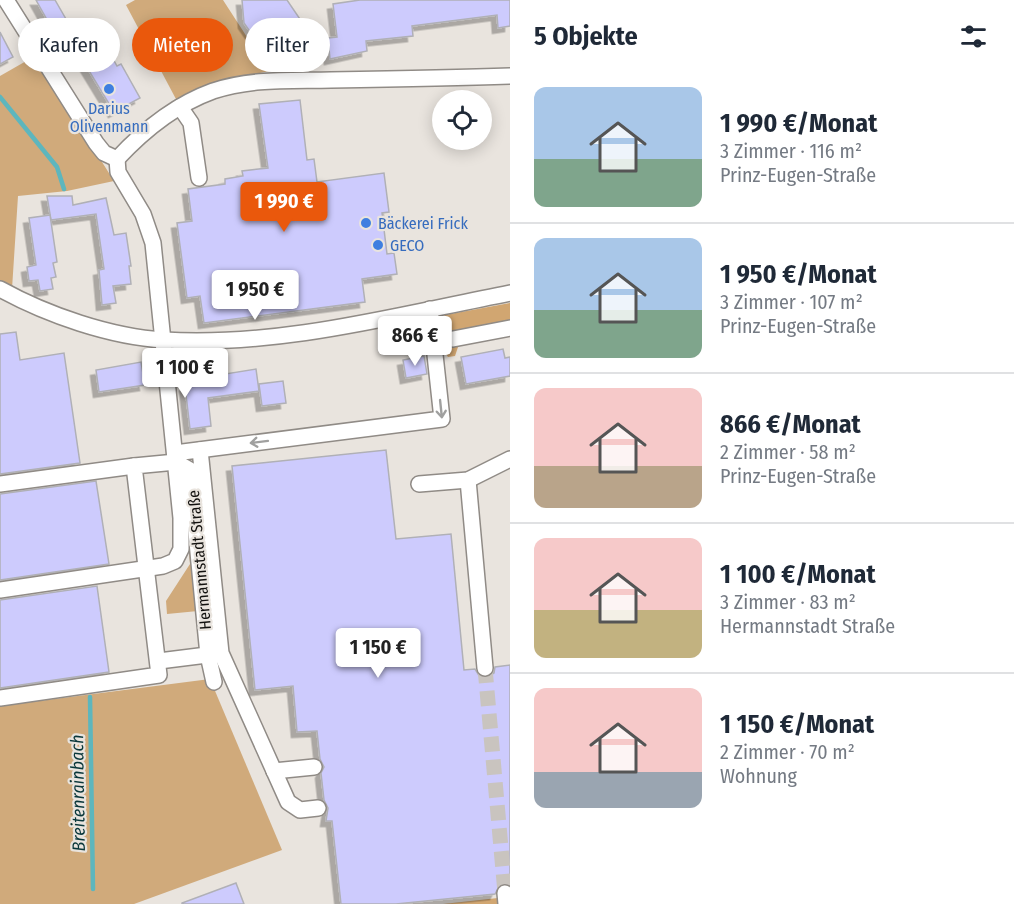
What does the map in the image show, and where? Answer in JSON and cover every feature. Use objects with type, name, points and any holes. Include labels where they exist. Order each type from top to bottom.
[{"type":"street","points":[[6,0],[96,143],[104,153],[117,159],[152,126],[180,108],[211,92],[257,81],[510,76]]},
{"type":"street","points":[[180,108],[191,123],[199,178]]},
{"type":"street","name":"Hermannstadt Straße","points":[[117,159],[118,172],[144,214],[153,243],[175,458],[190,470],[215,654],[214,682]]},
{"type":"street","points":[[0,289],[46,312],[78,322],[162,340],[210,341],[309,332],[510,293]]},
{"type":"street","points":[[0,484],[134,466],[175,458],[200,450],[442,419],[430,309]]},
{"type":"street","points":[[453,339],[510,328]]},
{"type":"street","points":[[200,450],[215,654],[288,802],[300,810],[318,808]]},
{"type":"street","points":[[0,590],[163,566],[176,561],[181,549],[181,518],[175,458]]},
{"type":"street","points":[[419,484],[468,480],[510,459]]},
{"type":"street","points":[[0,698],[159,675],[134,466]]},
{"type":"street","points":[[468,480],[485,668]]},
{"type":"street","points":[[159,661],[215,654]]},
{"type":"street","points":[[274,771],[314,767]]},
{"type":"shaded area","points":[[135,0],[223,0],[245,34],[245,72],[264,72],[208,84],[177,101],[162,72],[233,72],[233,18],[133,18],[126,5]]},
{"type":"shaded area","points":[[18,66],[18,72],[45,72],[114,181],[67,191],[18,196],[12,289],[0,281],[0,76]]},
{"type":"shaded area","points":[[510,303],[510,321],[459,331],[460,341],[455,356],[448,357],[444,351],[440,321],[445,315]]},
{"type":"shaded area","points":[[184,490],[198,611],[167,614],[166,601],[190,564]]},
{"type":"shaded area","points":[[210,679],[282,850],[134,904],[0,904],[0,706]]},
{"type":"shaded area","points":[[498,898],[498,904],[443,904]]},
{"type":"building","points":[[36,0],[55,0],[65,18],[46,18]]},
{"type":"building","points":[[242,0],[287,0],[299,18],[245,18],[244,23]]},
{"type":"building","points":[[360,0],[510,0],[510,26],[498,28],[497,15],[412,26],[413,36],[366,41],[367,51],[330,59],[330,38],[337,37],[333,4]]},
{"type":"building","points":[[0,32],[13,57],[0,64]]},
{"type":"building","points":[[121,64],[140,98],[114,112],[90,72],[120,72]]},
{"type":"building","points":[[300,100],[307,160],[314,159],[317,182],[384,173],[389,212],[382,213],[387,254],[394,253],[397,274],[362,279],[365,302],[204,323],[200,296],[187,298],[177,223],[192,221],[188,189],[225,184],[225,179],[243,176],[242,171],[268,168],[259,104]]},
{"type":"building","points":[[47,196],[72,196],[73,205],[106,198],[114,235],[126,233],[131,266],[129,266],[131,284],[113,286],[116,303],[102,305],[99,270],[104,269],[96,214],[51,220]]},
{"type":"building","points":[[50,215],[57,262],[53,263],[56,277],[51,278],[53,289],[40,291],[38,280],[29,281],[27,267],[36,265],[29,218]]},
{"type":"building","points":[[16,332],[20,360],[64,353],[80,463],[0,474],[0,334]]},
{"type":"building","points":[[503,349],[505,358],[510,357],[510,376],[466,384],[461,357]]},
{"type":"building","points":[[424,356],[427,374],[406,378],[403,360]]},
{"type":"building","points":[[141,362],[145,385],[99,392],[96,370]]},
{"type":"building","points":[[256,369],[259,391],[208,398],[211,426],[190,429],[185,386],[226,381],[225,374]]},
{"type":"building","points":[[283,381],[286,403],[262,406],[259,384]]},
{"type":"building","points":[[386,450],[396,539],[451,534],[464,670],[475,669],[480,677],[486,678],[494,673],[495,667],[510,665],[510,885],[500,885],[495,894],[396,904],[341,904],[332,821],[326,821],[328,808],[324,800],[321,773],[324,767],[320,759],[317,731],[297,732],[293,686],[255,690],[232,466]]},
{"type":"building","points":[[96,481],[109,564],[0,580],[0,494]]},
{"type":"building","points":[[97,586],[109,672],[0,688],[0,600]]},
{"type":"building","points":[[236,883],[244,904],[182,904],[182,903]]},
{"type":"waterway","name":"Breitenrainbach","points":[[0,97],[57,167],[64,189]]},
{"type":"waterway","name":"Breitenrainbach","points":[[90,697],[93,889]]},
{"type":"tunnel","points":[[485,668],[505,893]]},
{"type":"place","name":"Darius Olivenmann","points":[[109,89]]},
{"type":"place","name":"Bäckerei Frick","points":[[366,223]]},
{"type":"place","name":"GECO","points":[[378,245]]}]
